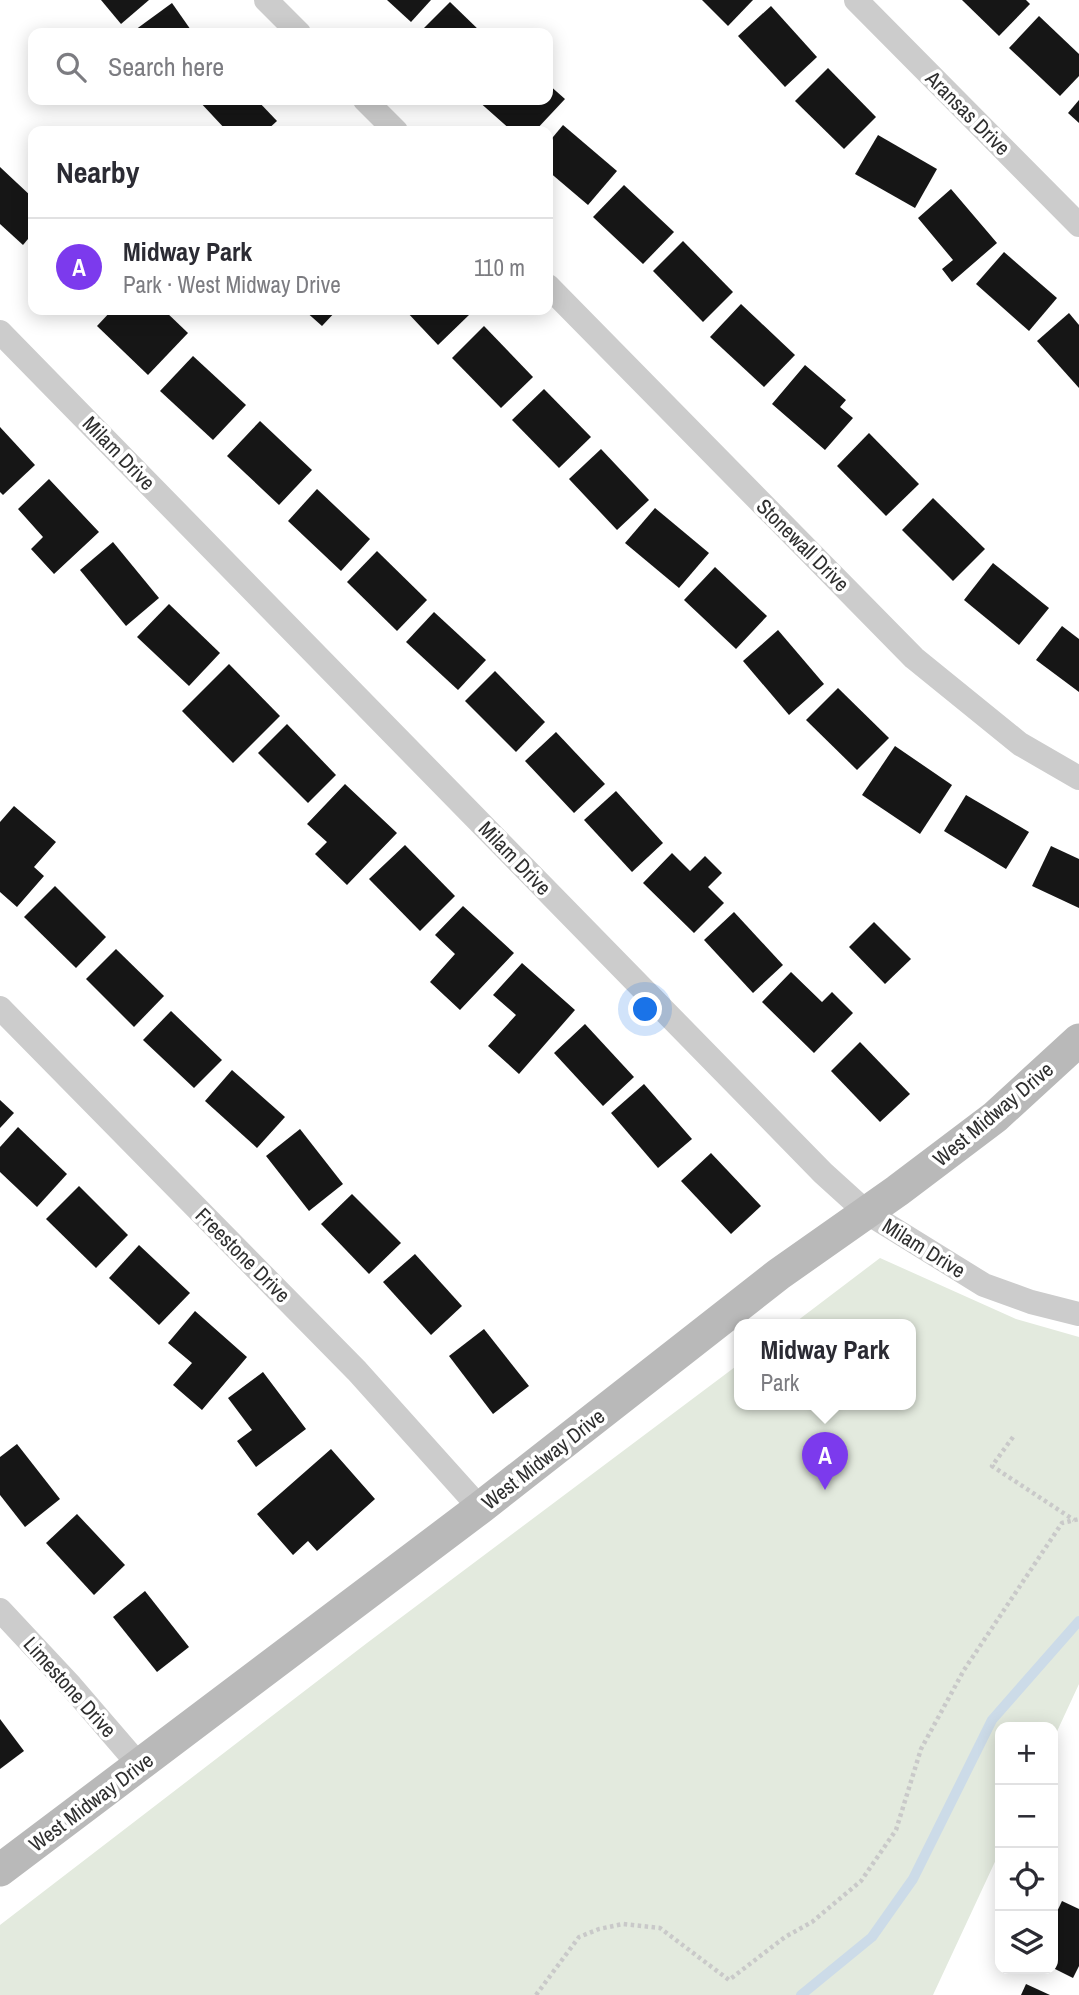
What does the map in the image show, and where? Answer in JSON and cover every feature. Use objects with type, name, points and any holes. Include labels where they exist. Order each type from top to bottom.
[{"type":"street","points":[[267,0],[294,28]]},
{"type":"street","name":"Aransas Drive","points":[[856,0],[1079,225]]},
{"type":"street","points":[[370,105],[391,126]]},
{"type":"street","name":"Stonewall Drive","points":[[553,291],[914,658],[1020,744],[1079,778]]},
{"type":"street","name":"Milam Drive","points":[[0,332],[823,1173],[866,1212],[984,1286],[1079,1314]]},
{"type":"street","name":"Freestone Drive","points":[[0,1008],[357,1371],[480,1508]]},
{"type":"street","name":"West Midway Drive","points":[[0,1870],[480,1508],[779,1274],[995,1118],[1079,1040]]},
{"type":"street","name":"Limestone Drive","points":[[0,1610],[71,1686],[139,1765]]},
{"type":"path","points":[[1013,1437],[992,1466],[1077,1520]]},
{"type":"path","points":[[536,1995],[579,1937],[623,1924],[660,1928],[729,1980],[785,1937],[812,1922],[861,1881],[896,1829],[921,1749],[964,1670],[1062,1523],[1077,1520]]},
{"type":"shaded area","points":[[880,1258],[1016,1319],[1079,1337],[1079,1684],[1058,1729],[1058,1722],[995,1722],[995,1862],[933,1995],[0,1995],[0,1925],[367,1643],[734,1368],[734,1410],[916,1410],[916,1319],[800,1319]]},
{"type":"building","points":[[101,0],[149,0],[121,24]]},
{"type":"building","points":[[387,0],[431,0],[411,22]]},
{"type":"building","points":[[702,0],[753,0],[728,26]]},
{"type":"building","points":[[962,0],[1026,0],[1030,4],[999,36]]},
{"type":"building","points":[[450,2],[477,28],[424,28]]},
{"type":"building","points":[[172,3],[190,28],[138,28]]},
{"type":"building","points":[[771,6],[817,57],[785,87],[738,36]]},
{"type":"building","points":[[1039,16],[1079,54],[1079,76],[1060,96],[1009,48]]},
{"type":"building","points":[[828,68],[876,117],[844,149],[795,101]]},
{"type":"building","points":[[553,88],[565,99],[540,126],[506,126],[483,105],[553,105]]},
{"type":"building","points":[[1079,100],[1079,123],[1068,113]]},
{"type":"building","points":[[203,105],[262,105],[277,121],[272,126],[222,126]]},
{"type":"building","points":[[563,125],[617,171],[588,205],[553,175],[553,137]]},
{"type":"building","points":[[878,135],[937,169],[915,208],[855,174]]},
{"type":"building","points":[[0,167],[28,193],[28,239],[23,245],[0,224]]},
{"type":"building","points":[[624,185],[674,232],[643,264],[593,217]]},
{"type":"building","points":[[951,189],[997,243],[952,282],[942,269],[953,260],[918,218]]},
{"type":"building","points":[[683,241],[733,292],[703,322],[653,271]]},
{"type":"building","points":[[1004,252],[1057,298],[1029,331],[976,284]]},
{"type":"building","points":[[741,304],[795,355],[764,387],[710,337]]},
{"type":"building","points":[[1069,313],[1079,325],[1079,388],[1037,341]]},
{"type":"building","points":[[107,315],[169,315],[188,333],[148,375],[97,326]]},
{"type":"building","points":[[310,315],[332,315],[322,326]]},
{"type":"building","points":[[410,315],[469,315],[438,345]]},
{"type":"building","points":[[484,326],[533,377],[501,408],[452,358]]},
{"type":"building","points":[[193,356],[246,405],[213,440],[160,391]]},
{"type":"building","points":[[805,365],[846,400],[840,407],[853,418],[825,450],[772,404]]},
{"type":"building","points":[[544,389],[591,437],[559,468],[512,420]]},
{"type":"building","points":[[260,421],[312,470],[279,505],[227,456]]},
{"type":"building","points":[[0,427],[35,465],[3,495],[0,492]]},
{"type":"building","points":[[869,433],[919,484],[886,516],[837,466]]},
{"type":"building","points":[[601,449],[649,500],[617,530],[569,479]]},
{"type":"building","points":[[49,479],[99,532],[54,574],[31,549],[43,537],[18,509]]},
{"type":"building","points":[[317,489],[370,539],[341,571],[288,521]]},
{"type":"building","points":[[933,498],[985,549],[953,581],[902,530]]},
{"type":"building","points":[[655,508],[709,553],[679,588],[625,543]]},
{"type":"building","points":[[113,542],[159,598],[126,626],[80,570]]},
{"type":"building","points":[[377,551],[427,600],[397,631],[347,582]]},
{"type":"building","points":[[993,563],[1049,608],[1019,645],[964,600]]},
{"type":"building","points":[[715,567],[767,616],[736,649],[684,600]]},
{"type":"building","points":[[169,604],[220,653],[189,686],[137,637]]},
{"type":"building","points":[[434,612],[486,660],[458,690],[406,642]]},
{"type":"building","points":[[1062,626],[1079,639],[1079,692],[1036,660]]},
{"type":"building","points":[[778,630],[824,684],[789,715],[743,661]]},
{"type":"building","points":[[229,664],[280,716],[233,763],[182,711]]},
{"type":"building","points":[[495,671],[545,722],[516,752],[465,701]]},
{"type":"building","points":[[838,688],[889,738],[857,770],[806,720]]},
{"type":"building","points":[[287,724],[336,775],[308,803],[258,753]]},
{"type":"building","points":[[556,732],[605,784],[574,813],[525,761]]},
{"type":"building","points":[[895,746],[952,785],[920,834],[862,795]]},
{"type":"building","points":[[345,784],[397,833],[347,885],[315,854],[327,842],[307,824]]},
{"type":"building","points":[[616,791],[663,843],[632,872],[584,820]]},
{"type":"building","points":[[966,795],[1029,832],[1006,869],[944,831]]},
{"type":"building","points":[[14,806],[56,842],[34,867],[44,876],[17,907],[0,892],[0,822]]},
{"type":"building","points":[[405,845],[455,896],[420,931],[369,879]]},
{"type":"building","points":[[1051,846],[1079,859],[1079,908],[1032,886]]},
{"type":"building","points":[[672,853],[690,871],[705,856],[722,873],[708,887],[724,903],[694,933],[643,883]]},
{"type":"building","points":[[55,886],[106,937],[76,968],[24,917]]},
{"type":"building","points":[[463,906],[514,953],[460,1010],[430,982],[455,954],[435,935]]},
{"type":"building","points":[[734,912],[783,965],[753,993],[704,940]]},
{"type":"building","points":[[874,922],[911,959],[885,984],[849,947]]},
{"type":"building","points":[[116,949],[164,996],[134,1027],[86,979]]},
{"type":"building","points":[[522,963],[575,1010],[519,1074],[488,1046],[516,1015],[493,995]]},
{"type":"building","points":[[791,972],[822,1002],[832,992],[853,1013],[814,1053],[762,1002]]},
{"type":"building","points":[[171,1011],[222,1060],[194,1088],[143,1040]]},
{"type":"building","points":[[585,1024],[634,1077],[603,1106],[554,1053]]},
{"type":"building","points":[[860,1042],[910,1094],[880,1122],[831,1071]]},
{"type":"building","points":[[232,1070],[285,1117],[257,1148],[205,1101]]},
{"type":"building","points":[[644,1084],[692,1139],[658,1168],[611,1113]]},
{"type":"building","points":[[0,1100],[14,1113],[0,1128]]},
{"type":"building","points":[[18,1127],[67,1174],[37,1207],[0,1172],[0,1147]]},
{"type":"building","points":[[300,1129],[343,1184],[309,1211],[266,1156]]},
{"type":"building","points":[[711,1153],[761,1206],[731,1234],[681,1181]]},
{"type":"building","points":[[79,1186],[128,1235],[96,1268],[46,1219]]},
{"type":"building","points":[[352,1194],[401,1243],[369,1274],[321,1224]]},
{"type":"building","points":[[139,1245],[190,1293],[159,1325],[109,1278]]},
{"type":"building","points":[[415,1254],[462,1306],[431,1335],[383,1282]]},
{"type":"building","points":[[195,1311],[247,1357],[202,1410],[173,1385],[192,1363],[168,1343]]},
{"type":"building","points":[[484,1329],[529,1386],[493,1414],[449,1356]]},
{"type":"building","points":[[263,1372],[306,1429],[256,1467],[237,1441],[252,1430],[228,1398]]},
{"type":"building","points":[[17,1444],[60,1499],[25,1527],[0,1495],[0,1457]]},
{"type":"building","points":[[331,1449],[375,1499],[317,1551],[308,1541],[293,1555],[257,1514]]},
{"type":"building","points":[[77,1514],[125,1565],[94,1595],[46,1543]]},
{"type":"building","points":[[145,1591],[189,1647],[157,1672],[113,1617]]},
{"type":"building","points":[[0,1719],[24,1751],[0,1769]]},
{"type":"building","points":[[1062,1901],[1079,1909],[1079,1966],[1073,1978],[1058,1970],[1058,1909]]},
{"type":"building","points":[[1026,1984],[1050,1995],[1021,1995]]},
{"type":"waterway","points":[[801,1995],[872,1937],[913,1879],[992,1720],[1079,1621]]},
{"type":"place","name":"Midway Park","points":[[825,1490]]}]
